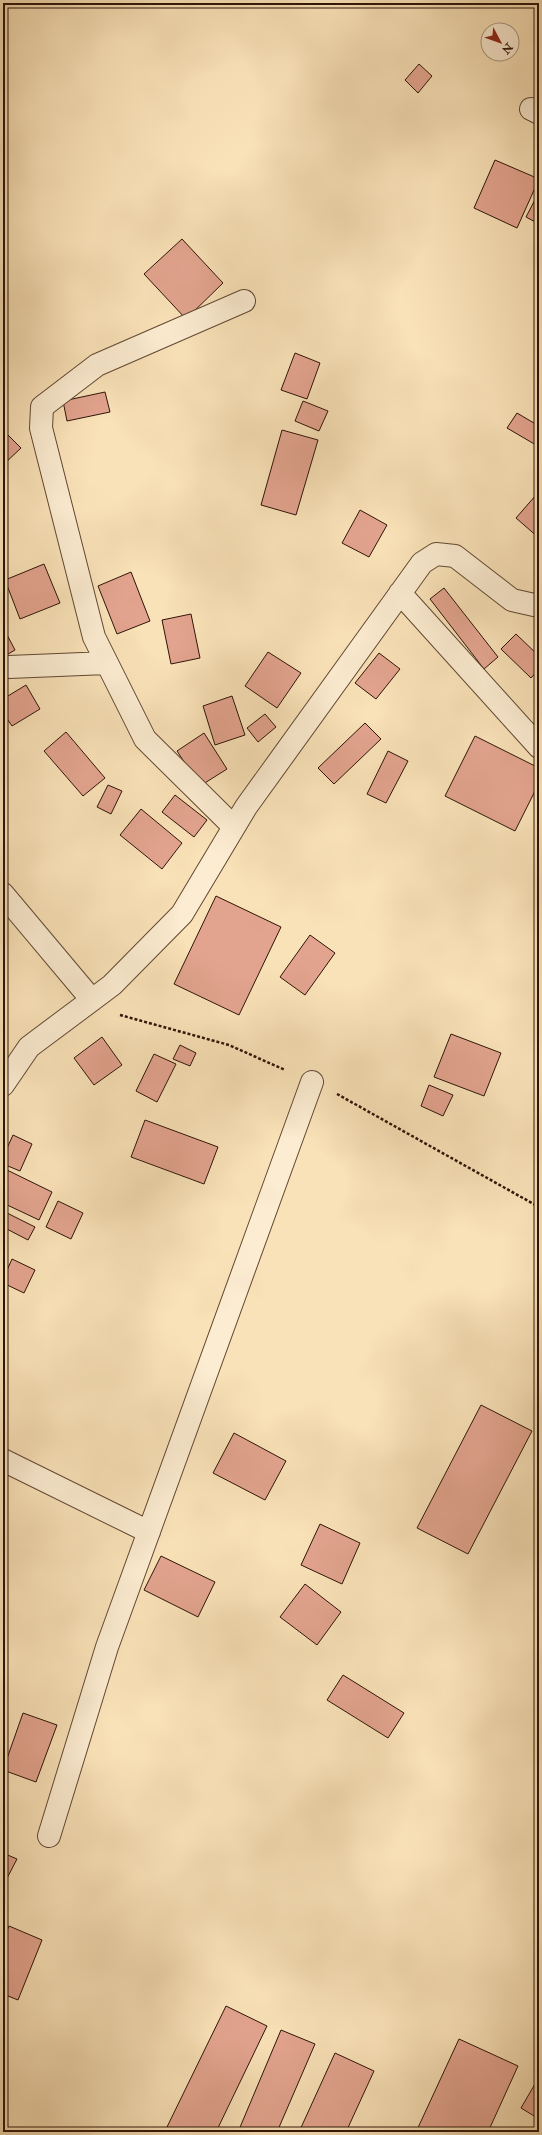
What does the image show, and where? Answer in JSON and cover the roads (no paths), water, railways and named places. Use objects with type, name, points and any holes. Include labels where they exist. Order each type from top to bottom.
[{"type":"street","points":[[234,827],[145,739],[106,663],[92,629],[41,428],[42,407],[96,365],[244,301]]},
{"type":"street","points":[[3,1085],[29,1047],[112,985],[182,914],[246,807],[422,563],[436,554],[455,556],[512,600],[534,605],[539,603]]},
{"type":"street","points":[[400,593],[539,747]]},
{"type":"street","points":[[9,667],[106,663]]},
{"type":"street","points":[[3,894],[92,1000]]},
{"type":"street","points":[[49,1836],[107,1647],[312,1082]]},
{"type":"street","points":[[3,1460],[149,1532]]}]
